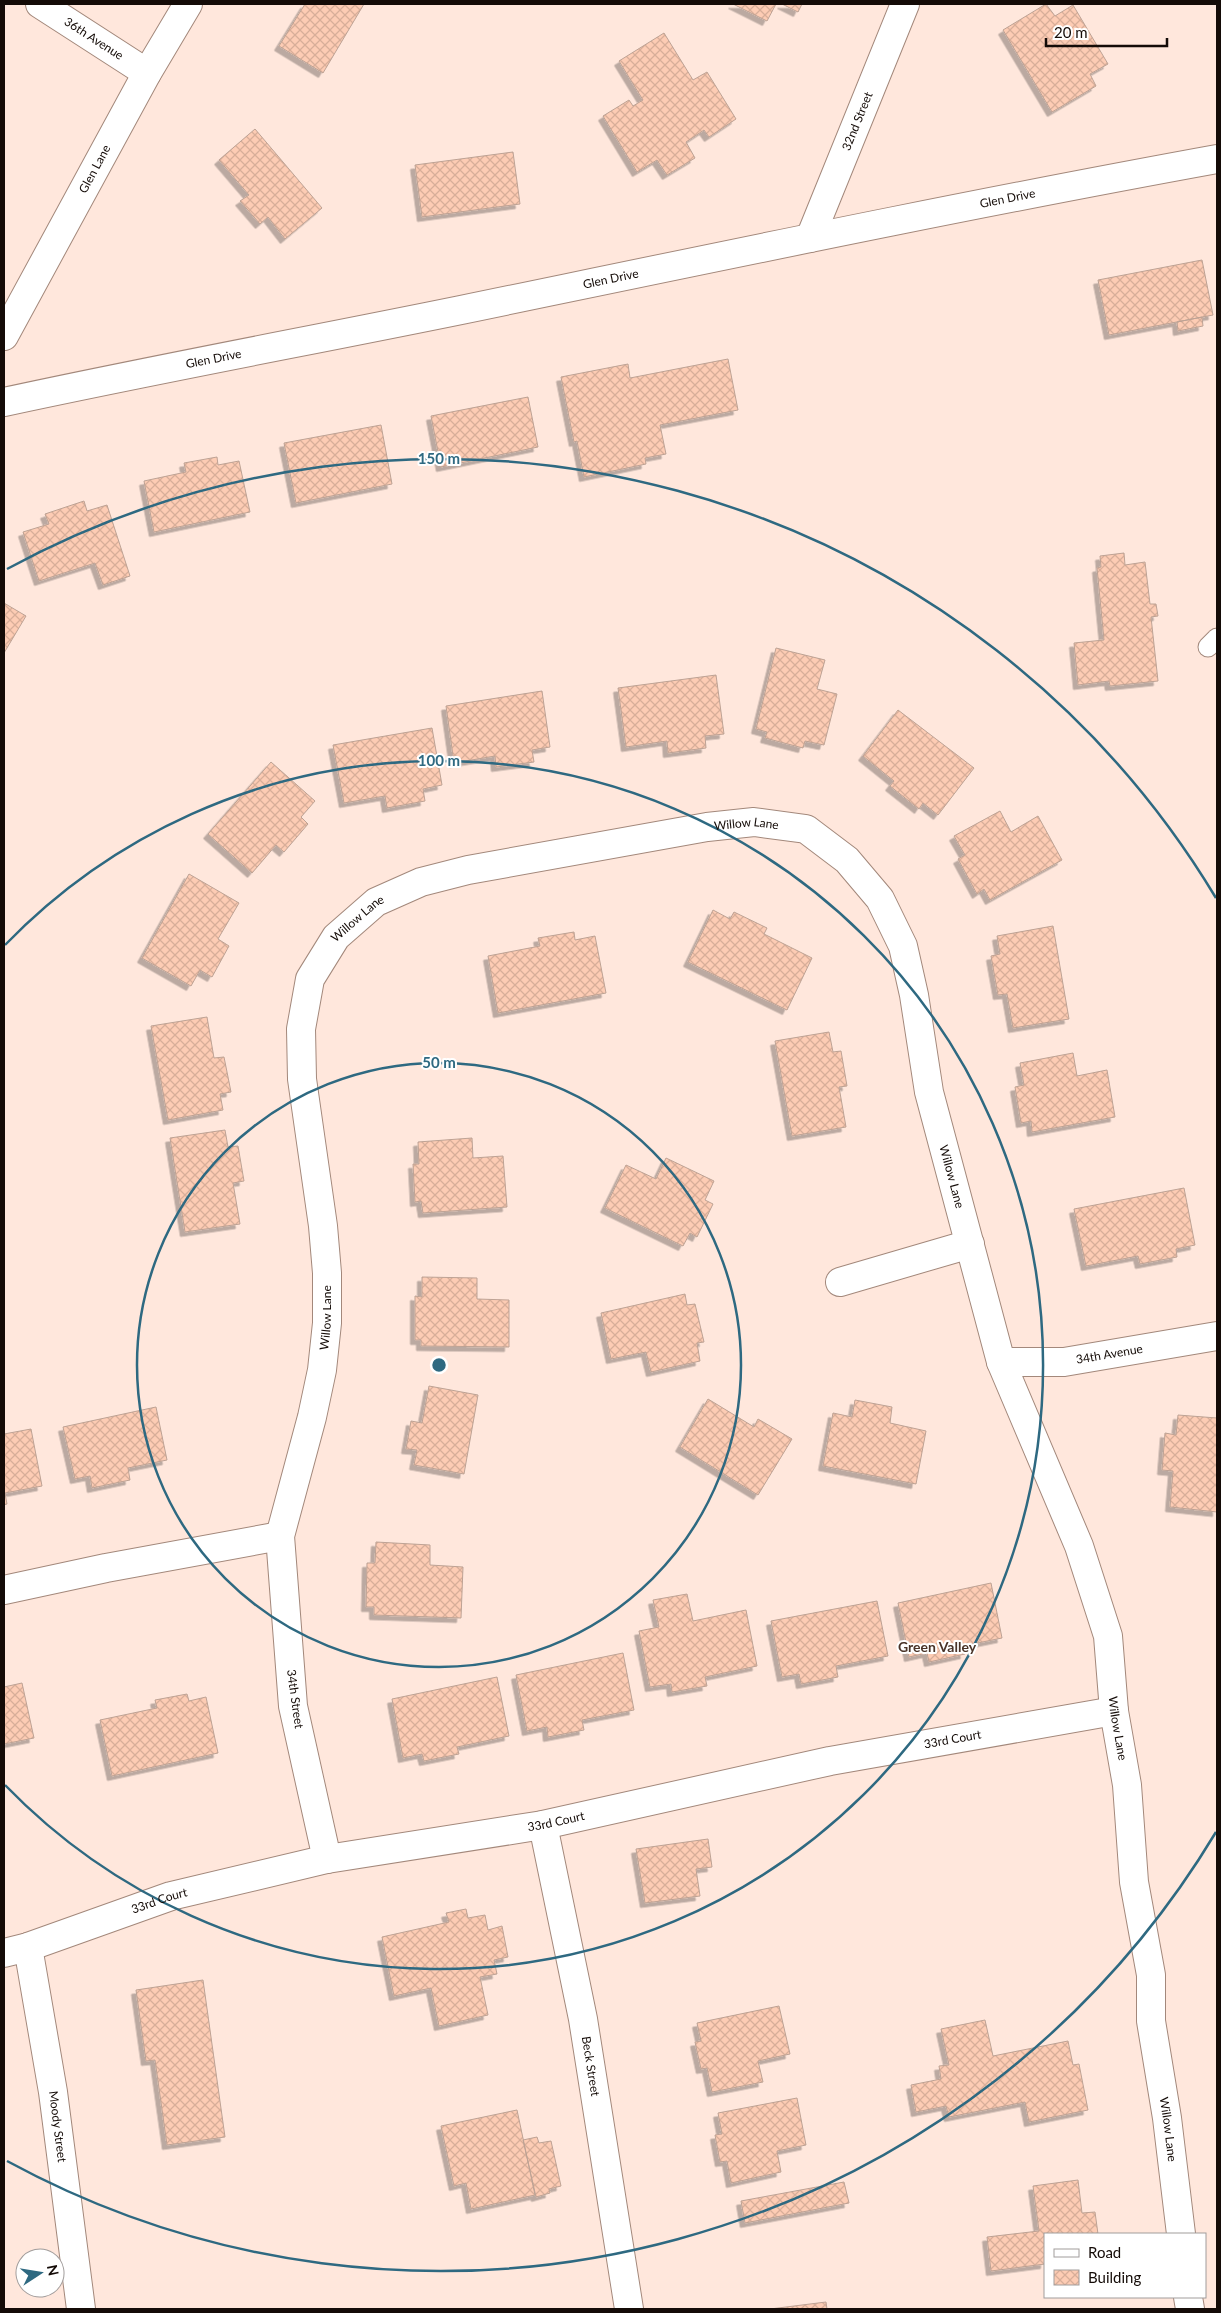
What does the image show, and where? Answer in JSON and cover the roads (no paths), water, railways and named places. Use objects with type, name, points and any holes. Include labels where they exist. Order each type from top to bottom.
[{"type":"street","name":"36th Avenue","points":[[40,4],[147,73]]},
{"type":"street","name":"Glen Lane","points":[[4,336],[147,73],[188,4]]},
{"type":"street","name":"32nd Street","points":[[810,238],[905,4]]},
{"type":"street","name":"Glen Drive","points":[[4,402],[204,359],[345,333],[810,238],[1217,159]]},
{"type":"street","name":"Willow Lane","points":[[280,1536],[312,1417],[322,1370],[327,1323],[327,1272],[323,1226],[302,1079],[301,1029],[310,979],[336,937],[376,902],[421,882],[468,870],[707,827],[754,822],[806,829],[846,860],[880,899],[903,946],[914,995],[929,1092],[1001,1362],[1079,1546],[1108,1636],[1114,1712],[1127,1785],[1134,1882],[1151,1975],[1152,2021],[1167,2118],[1181,2233]]},
{"type":"street","points":[[840,1282],[970,1244]]},
{"type":"street","name":"34th Avenue","points":[[1001,1362],[1064,1362],[1217,1336]]},
{"type":"street","points":[[4,1590],[106,1568],[280,1536]]},
{"type":"street","name":"34th Street","points":[[280,1536],[293,1706],[327,1858]]},
{"type":"street","name":"33rd Court","points":[[16,1950],[171,1896],[327,1858],[543,1825],[830,1761],[1114,1712]]},
{"type":"street","name":"Beck Street","points":[[543,1825],[583,2019],[629,2309]]},
{"type":"street","name":"Moody Street","points":[[16,1950],[54,2092],[81,2309]]},
{"type":"district","name":"Green Valley","points":[[937,1647]]}]
